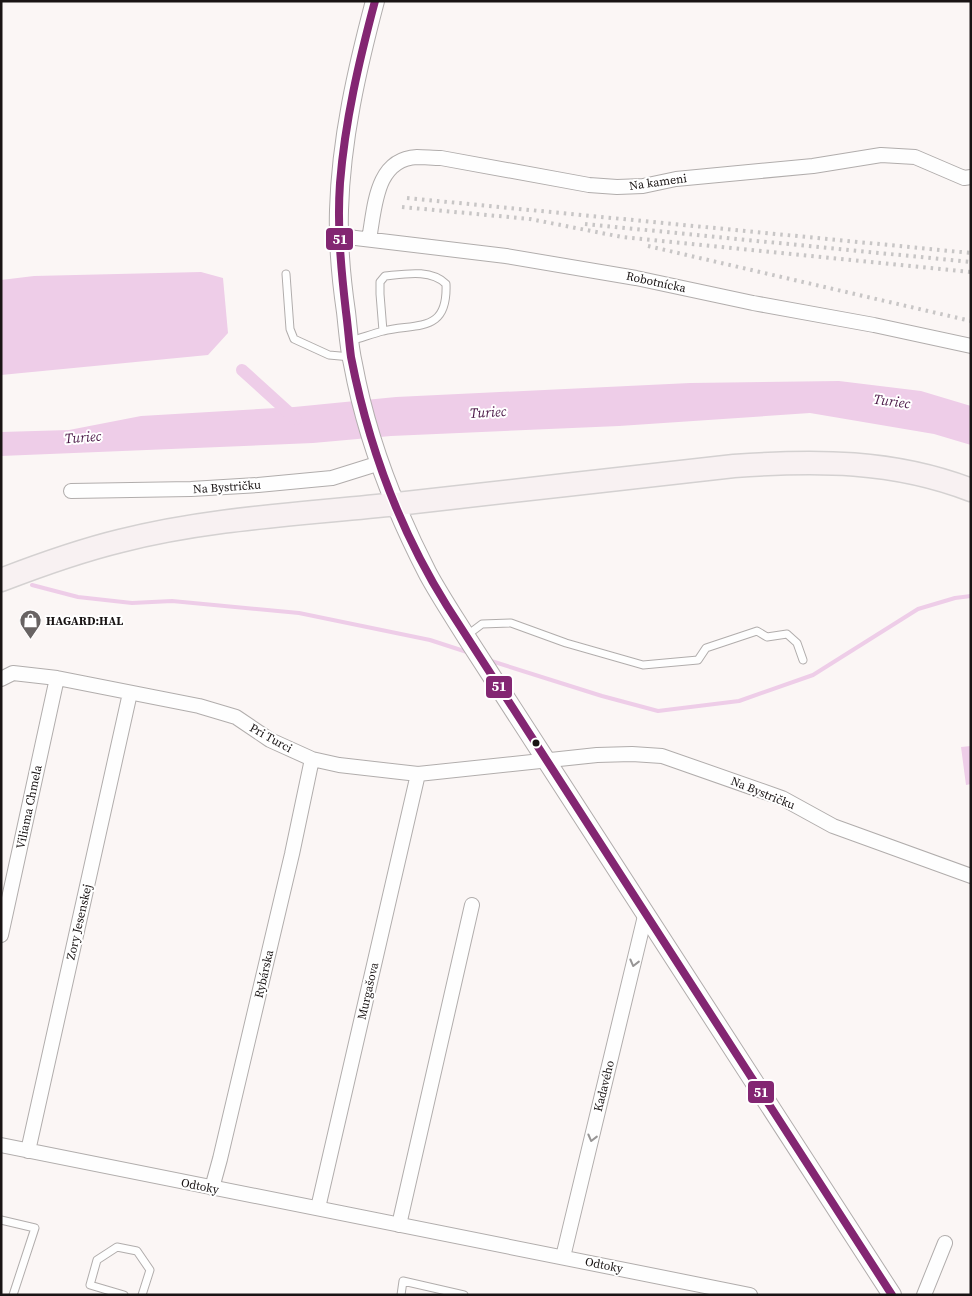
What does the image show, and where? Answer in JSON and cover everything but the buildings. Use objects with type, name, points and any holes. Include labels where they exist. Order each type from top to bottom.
[{"type":"main road","points":[[1,580],[74,553],[120,540],[238,520],[734,466],[788,462],[825,462],[882,466],[930,477],[971,490]]},
{"type":"street","points":[[375,1],[361,56],[344,151],[339,201],[340,267],[350,349],[358,386],[379,458],[396,504],[428,575],[466,637],[892,1295]]},
{"type":"street","name":"Na kameni","points":[[370,239],[380,181],[395,165],[416,157],[441,158],[589,186],[617,188],[643,186],[676,179],[812,166],[881,156],[915,157],[964,178],[971,177]]},
{"type":"street","name":"Robotnícka","points":[[339,236],[506,256],[636,278],[971,346]]},
{"type":"street","name":"Na Bystričku","points":[[70,490],[190,489],[332,478],[379,458]]},
{"type":"street","name":"Pri Turci","points":[[1,679],[13,673],[57,678],[198,706],[236,717],[270,740],[312,759],[339,765],[418,774],[545,759]]},
{"type":"street","name":"Viliama Chmela","points":[[1,935],[57,678]]},
{"type":"street","name":"Zory Jesenskej","points":[[28,1151],[130,693]]},
{"type":"street","name":"Na Bystričku","points":[[545,759],[613,754],[662,756],[782,798],[834,826],[971,876]]},
{"type":"street","name":"Rybárska","points":[[212,1188],[292,854],[312,759]]},
{"type":"street","name":"Murgašova","points":[[318,1208],[418,774]]},
{"type":"street","points":[[399,1225],[472,905]]},
{"type":"street","name":"Kadavého","points":[[563,1257],[645,916]]},
{"type":"street","name":"Odtoky","points":[[1,1145],[750,1295]]},
{"type":"street","points":[[924,1295],[945,1243]]},
{"type":"lane","points":[[286,274],[290,329],[294,339],[329,355],[350,349],[383,331],[424,326],[440,316],[446,299],[446,284],[440,278],[425,274],[386,276],[380,282],[383,331]]},
{"type":"lane","points":[[466,637],[482,624],[512,623],[566,643],[643,665],[698,660],[706,648],[757,631],[767,637],[787,634],[797,643],[802,660]]},
{"type":"lane","points":[[1,1220],[35,1228],[13,1295]]},
{"type":"lane","points":[[124,1295],[90,1285],[97,1260],[117,1247],[137,1251],[150,1270],[142,1295]]},
{"type":"lane","points":[[401,1295],[403,1281],[464,1295]]},
{"type":"water","points":[[201,272],[223,278],[228,333],[208,355],[1,375],[1,280],[34,276]]},
{"type":"water","name":"Turiec","points":[[839,381],[921,391],[971,406],[971,445],[934,434],[810,413],[619,426],[391,436],[313,443],[1,456],[1,432],[69,430],[141,416],[294,407],[396,397],[690,383]]},
{"type":"water","points":[[971,746],[971,784],[966,785],[961,747]]},
{"type":"waterway","points":[[242,370],[296,419]]},
{"type":"waterway","points":[[32,585],[78,597],[132,603],[172,601],[299,613],[430,640],[470,653]]},
{"type":"waterway","points":[[488,660],[602,696],[658,711],[739,701],[813,675],[918,609],[955,598],[971,596]]},
{"type":"railway","points":[[407,198],[971,253]]},
{"type":"railway","points":[[402,207],[530,219],[622,237],[971,272]]},
{"type":"railway","points":[[585,224],[971,262]]},
{"type":"railway","points":[[648,246],[971,321]]},
{"type":"transit line","name":"51","points":[[375,1],[358,69],[345,137],[340,183],[339,231],[351,357],[358,390],[376,454],[400,517],[447,606],[892,1295]]},
{"type":"place","name":"HAGARD:HAL","points":[[30,640]]}]
